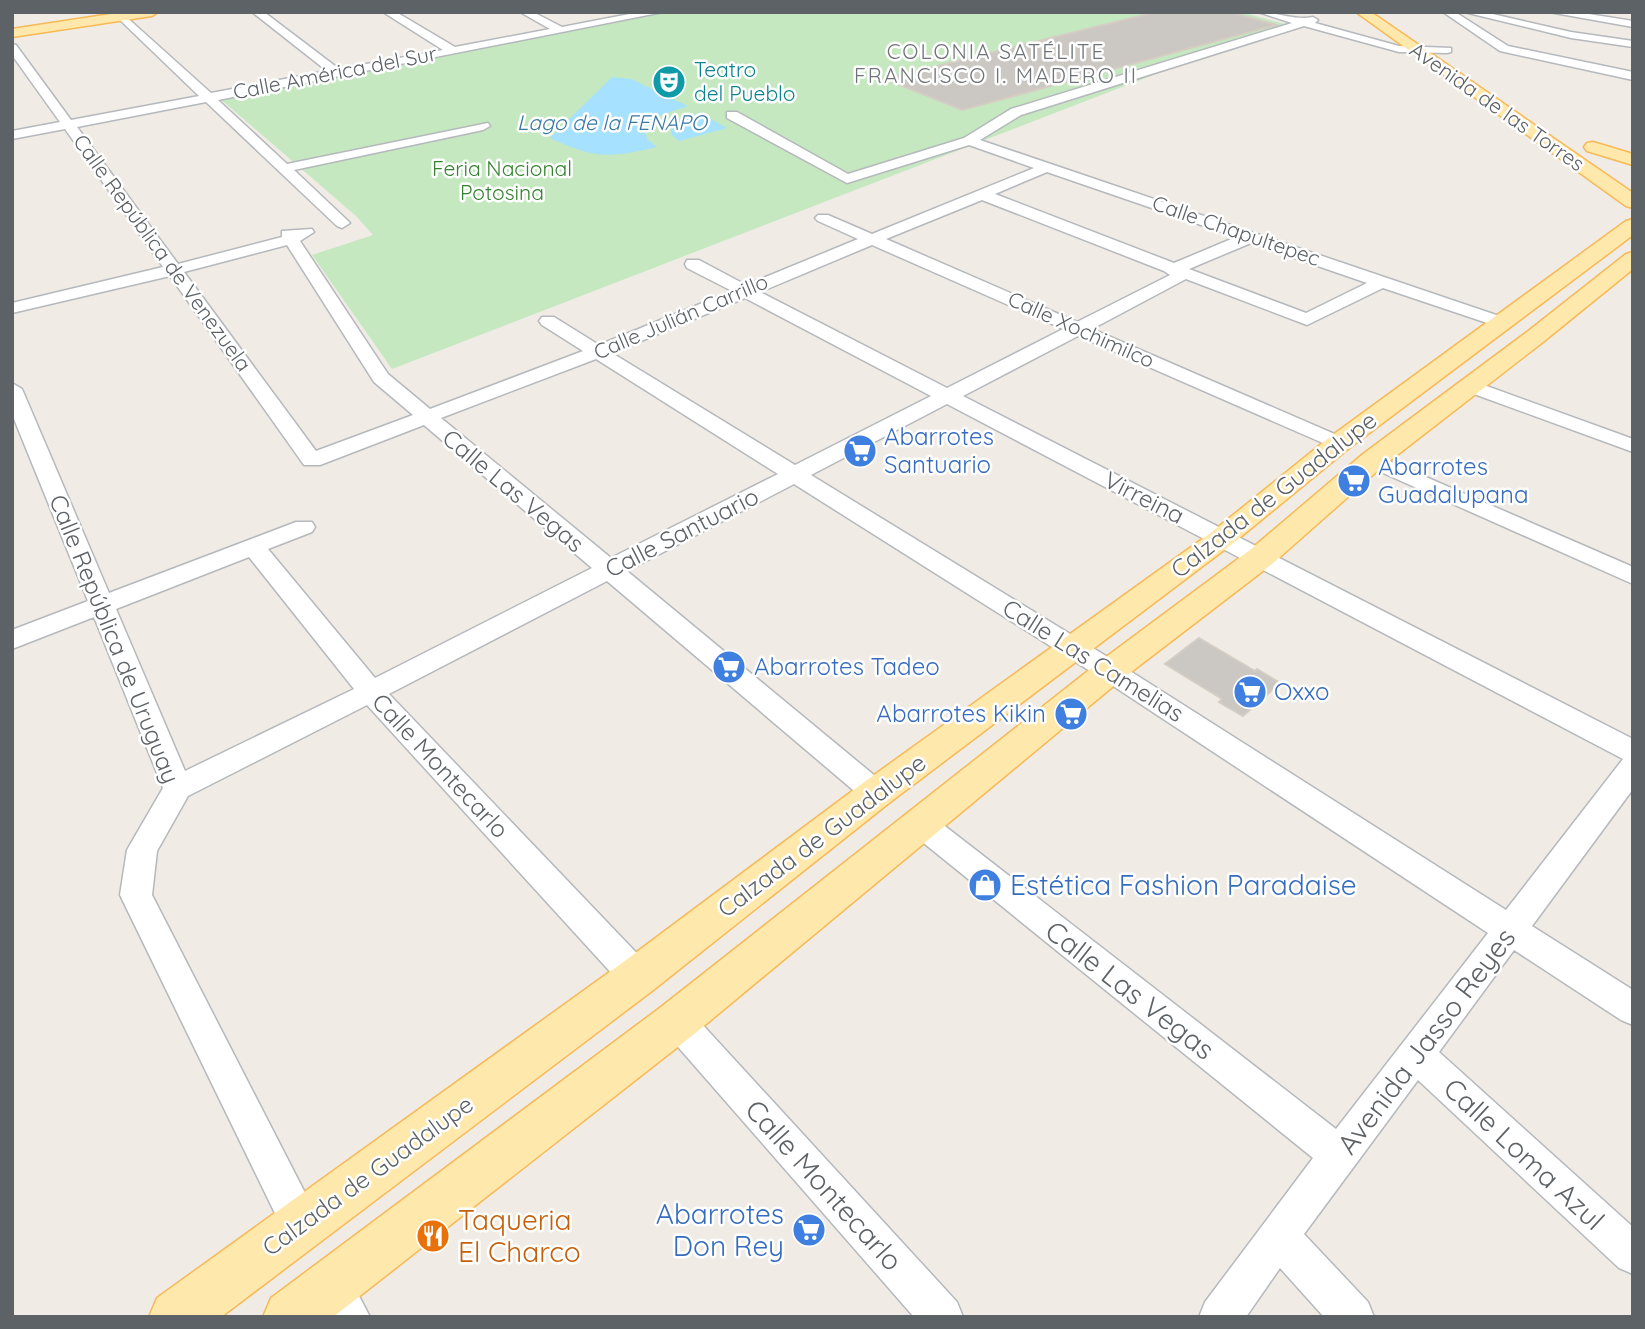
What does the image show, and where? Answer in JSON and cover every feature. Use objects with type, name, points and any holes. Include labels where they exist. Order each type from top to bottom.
[{"type":"main road","points":[[12,31],[152,12]]},
{"type":"main road","name":"Avenida de las Torres","points":[[1362,12],[1428,43]]},
{"type":"main road","name":"Avenida de las Torres","points":[[1390,12],[1528,129],[1633,202]]},
{"type":"main road","points":[[1528,129],[1553,129]]},
{"type":"main road","name":"Avenida de las Torres","points":[[1633,160],[1588,144],[1633,173]]},
{"type":"main road","name":"Calzada de Guadalupe","points":[[290,1317],[340,1301],[677,1021],[1110,671],[1261,557],[1374,460],[1535,337],[1617,259],[1633,225]]},
{"type":"main road","name":"Calzada de Guadalupe","points":[[176,1317],[637,977],[876,793],[1222,538],[1339,443],[1502,324],[1617,259]]},
{"type":"street","points":[[257,12],[337,73]]},
{"type":"street","points":[[388,12],[453,51]]},
{"type":"street","points":[[525,12],[561,31]]},
{"type":"street","name":"Calle América del Sur","points":[[12,135],[658,12]]},
{"type":"street","points":[[1264,12],[1308,21]]},
{"type":"street","points":[[1284,12],[1399,49],[1428,43]]},
{"type":"street","points":[[1448,12],[1504,49],[1633,76]]},
{"type":"street","points":[[1469,12],[1571,35],[1633,44]]},
{"type":"street","points":[[1554,12],[1633,24]]},
{"type":"street","points":[[12,308],[342,223],[123,14]]},
{"type":"street","points":[[732,115],[847,178],[969,141],[1016,112],[1308,21]]},
{"type":"street","name":"Calle República de Venezuela","points":[[12,47],[69,124],[166,269],[312,460]]},
{"type":"street","points":[[1580,65],[1626,62]]},
{"type":"street","points":[[286,168],[484,126]]},
{"type":"street","name":"Calle Chapultepec","points":[[969,141],[1253,236],[1502,324]]},
{"type":"street","name":"Calle Julián Carrillo","points":[[312,460],[598,352],[1048,167]]},
{"type":"street","points":[[983,195],[1307,320],[1382,282]]},
{"type":"street","name":"Calle Xochimilco","points":[[823,218],[1339,443]]},
{"type":"street","name":"Calle Las Vegas","points":[[296,235],[381,378],[425,418],[876,793]]},
{"type":"street","name":"Calle Santuario","points":[[178,789],[947,396],[1178,272],[1253,236]]},
{"type":"street","name":"Virreina","points":[[693,264],[1633,752]]},
{"type":"street","name":"Calle Las Camelias","points":[[548,321],[1110,671],[1633,1009]]},
{"type":"street","points":[[1470,386],[1633,446]]},
{"type":"street","name":"Calle República de Uruguay","points":[[12,389],[178,789],[142,850],[136,895],[302,1226]]},
{"type":"street","points":[[1374,460],[1633,576]]},
{"type":"street","points":[[12,640],[304,527]]},
{"type":"street","name":"Calle Montecarlo","points":[[254,547],[371,692],[637,977]]},
{"type":"street","name":"Avenida Jasso Reyes","points":[[1220,1317],[1278,1236],[1633,767]]},
{"type":"street","name":"Calle Las Vegas","points":[[921,824],[1339,1155]]},
{"type":"street","name":"Calle Montecarlo","points":[[677,1021],[942,1317]]},
{"type":"street","name":"Calle Loma Azul","points":[[1415,1054],[1633,1254]]},
{"type":"street","points":[[1278,1236],[1353,1317]]},
{"type":"green space","name":"Feria Nacional Potosina","points":[[665,12],[1241,12],[1285,24],[392,369],[312,255],[373,235],[356,216],[218,97]]},
{"type":"water","name":"Lago de la FENAPO","points":[[612,77],[631,79],[688,106],[661,115],[650,122],[645,130],[647,139],[657,147],[614,155],[602,154],[579,150],[550,138]]},
{"type":"water","points":[[700,113],[727,128],[679,141],[672,135],[671,128],[678,121]]},
{"type":"building","points":[[1156,12],[1230,12],[1276,25],[962,110],[885,79]]},
{"type":"building","points":[[1199,638],[1280,683],[1243,716],[1219,702],[1222,699],[1165,664]]},
{"type":"place","name":"Teatro del Pueblo","points":[[669,82]]},
{"type":"place","name":"Abarrotes Santuario","points":[[860,451]]},
{"type":"place","name":"Abarrotes Guadalupana","points":[[1354,481]]},
{"type":"place","name":"Abarrotes Tadeo","points":[[729,667]]},
{"type":"place","name":"Oxxo","points":[[1250,692]]},
{"type":"place","name":"Abarrotes Kikin","points":[[1071,714]]},
{"type":"place","name":"Estética Fashion Paradaise","points":[[985,885]]},
{"type":"place","name":"Abarrotes Don Rey","points":[[809,1230]]},
{"type":"place","name":"Taqueria El Charco","points":[[433,1236]]},
{"type":"district","name":"COLONIA SATÉLITE FRANCISCO I. MADERO II","points":[[996,64]]}]
